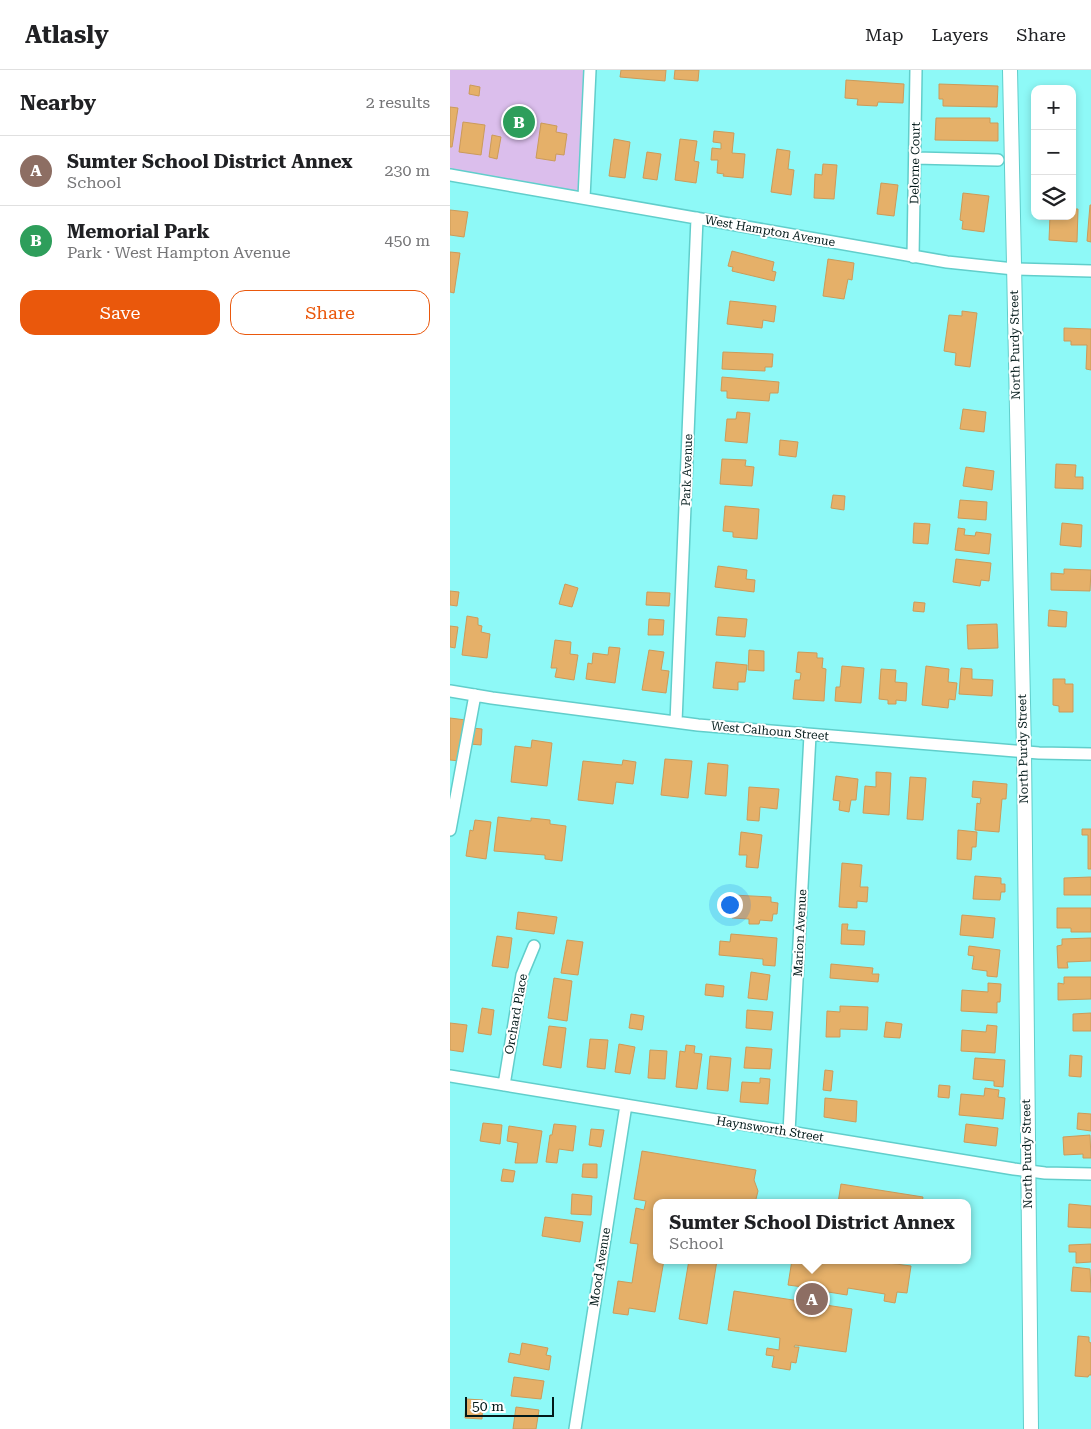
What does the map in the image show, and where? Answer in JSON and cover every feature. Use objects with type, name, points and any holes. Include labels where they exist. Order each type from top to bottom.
[{"type":"street","points":[[584,198],[590,70]]},
{"type":"street","name":"Delorne Court","points":[[913,257],[916,70]]},
{"type":"street","name":"North Purdy Street","points":[[1010,70],[1024,751],[1031,1429]]},
{"type":"street","points":[[915,158],[998,160]]},
{"type":"street","name":"West Hampton Avenue","points":[[450,175],[913,257],[1014,269],[1091,271]]},
{"type":"street","name":"Park Avenue","points":[[676,722],[698,218]]},
{"type":"street","name":"West Calhoun Street","points":[[450,691],[475,696],[676,722],[1024,751],[1091,754]]},
{"type":"street","points":[[450,830],[475,696]]},
{"type":"street","name":"Marion Avenue","points":[[789,1132],[810,734]]},
{"type":"street","name":"Orchard Place","points":[[504,1085],[522,975],[534,946]]},
{"type":"street","name":"Haynsworth Street","points":[[450,1076],[1045,1173],[1091,1174]]},
{"type":"street","name":"Mood Avenue","points":[[575,1429],[626,1105]]},
{"type":"shaded area","points":[[450,70],[590,70],[584,198],[450,175]]},
{"type":"building","points":[[621,70],[666,70],[665,81],[620,77]]},
{"type":"building","points":[[675,70],[699,70],[698,81],[674,79]]},
{"type":"building","points":[[846,80],[904,84],[903,103],[878,102],[877,106],[857,105],[858,99],[845,98]]},
{"type":"building","points":[[939,84],[998,86],[997,107],[943,106],[943,99],[939,99]]},
{"type":"building","points":[[470,85],[480,87],[479,96],[469,94]]},
{"type":"building","points":[[450,107],[458,108],[452,147],[450,147]]},
{"type":"building","points":[[936,118],[990,118],[990,123],[998,123],[998,141],[935,140]]},
{"type":"building","points":[[463,122],[485,125],[481,155],[459,152]]},
{"type":"building","points":[[541,123],[557,126],[556,132],[567,134],[564,155],[556,154],[555,161],[536,158]]},
{"type":"building","points":[[714,131],[734,133],[732,153],[745,154],[743,178],[723,176],[724,174],[717,173],[718,160],[711,160],[712,148],[721,149],[721,143],[713,142]]},
{"type":"building","points":[[492,135],[501,137],[497,159],[489,157]]},
{"type":"building","points":[[614,139],[630,142],[625,178],[609,176]]},
{"type":"building","points":[[680,139],[697,141],[694,161],[699,162],[696,183],[675,180]]},
{"type":"building","points":[[777,149],[790,151],[788,169],[794,170],[791,195],[771,192]]},
{"type":"building","points":[[647,152],[661,154],[657,180],[643,178]]},
{"type":"building","points":[[823,164],[837,165],[834,199],[814,198],[815,174],[822,175]]},
{"type":"building","points":[[881,183],[898,185],[894,216],[877,214]]},
{"type":"building","points":[[963,193],[989,196],[984,232],[962,229],[963,221],[960,220]]},
{"type":"building","points":[[1091,205],[1091,242],[1087,241]]},
{"type":"building","points":[[1076,209],[1078,209],[1077,242],[1049,240],[1050,220],[1076,220]]},
{"type":"building","points":[[450,210],[468,212],[464,237],[450,235]]},
{"type":"building","points":[[732,251],[774,262],[772,271],[776,272],[774,281],[732,271],[733,267],[728,266]]},
{"type":"building","points":[[450,252],[460,253],[454,293],[450,292]]},
{"type":"building","points":[[828,259],[854,263],[852,280],[848,279],[844,299],[823,296]]},
{"type":"building","points":[[730,301],[776,306],[774,322],[763,320],[762,328],[727,324]]},
{"type":"building","points":[[962,311],[977,313],[970,367],[955,365],[956,353],[944,351],[949,315],[962,316]]},
{"type":"building","points":[[1064,328],[1091,329],[1091,370],[1086,369],[1087,345],[1071,345],[1071,341],[1064,341]]},
{"type":"building","points":[[723,352],[773,354],[772,367],[765,367],[765,371],[722,369]]},
{"type":"building","points":[[722,377],[779,382],[778,393],[770,393],[769,401],[727,398],[727,391],[721,391]]},
{"type":"building","points":[[963,409],[986,412],[984,432],[960,429]]},
{"type":"building","points":[[737,412],[750,413],[747,443],[725,441],[727,419],[736,419]]},
{"type":"building","points":[[780,440],[798,442],[796,457],[779,455]]},
{"type":"building","points":[[722,459],[746,460],[745,466],[754,467],[752,486],[720,484]]},
{"type":"building","points":[[1056,464],[1076,465],[1075,477],[1083,477],[1083,489],[1055,488]]},
{"type":"building","points":[[966,467],[994,471],[992,490],[963,486]]},
{"type":"building","points":[[833,495],[845,496],[844,510],[831,508]]},
{"type":"building","points":[[960,500],[987,502],[986,520],[958,518]]},
{"type":"building","points":[[725,506],[759,509],[757,539],[733,537],[733,532],[723,531]]},
{"type":"building","points":[[914,523],[930,524],[928,544],[913,543]]},
{"type":"building","points":[[1062,523],[1082,525],[1081,547],[1060,545]]},
{"type":"building","points":[[958,528],[965,529],[964,535],[975,536],[976,532],[991,534],[989,554],[955,550]]},
{"type":"building","points":[[956,559],[991,563],[989,581],[981,580],[980,586],[953,582]]},
{"type":"building","points":[[718,566],[747,570],[746,579],[755,580],[754,592],[715,587]]},
{"type":"building","points":[[1064,569],[1091,570],[1090,591],[1051,590],[1051,573],[1064,574]]},
{"type":"building","points":[[565,584],[578,588],[572,607],[559,604]]},
{"type":"building","points":[[450,591],[459,592],[457,606],[450,605]]},
{"type":"building","points":[[647,592],[670,593],[669,606],[646,605]]},
{"type":"building","points":[[914,602],[925,603],[924,612],[913,611]]},
{"type":"building","points":[[1049,610],[1067,612],[1066,627],[1048,626]]},
{"type":"building","points":[[467,616],[478,618],[478,625],[482,626],[481,632],[490,634],[487,658],[462,655]]},
{"type":"building","points":[[718,617],[747,619],[745,637],[716,635]]},
{"type":"building","points":[[649,619],[664,620],[663,635],[648,635]]},
{"type":"building","points":[[997,624],[998,648],[968,649],[967,625]]},
{"type":"building","points":[[450,626],[458,627],[455,648],[450,647]]},
{"type":"building","points":[[555,640],[571,642],[570,654],[578,655],[574,680],[555,677],[557,668],[551,668]]},
{"type":"building","points":[[609,647],[620,648],[615,683],[586,679],[588,663],[592,664],[593,653],[608,655]]},
{"type":"building","points":[[649,650],[664,652],[661,670],[669,671],[666,693],[642,690]]},
{"type":"building","points":[[749,650],[764,651],[764,671],[748,670]]},
{"type":"building","points":[[798,652],[817,653],[817,658],[823,658],[822,668],[826,669],[824,701],[793,699],[795,680],[800,680],[801,673],[796,672]]},
{"type":"building","points":[[716,662],[747,665],[745,682],[738,682],[738,690],[713,688]]},
{"type":"building","points":[[842,666],[864,668],[861,703],[835,701],[836,687],[840,687]]},
{"type":"building","points":[[926,666],[949,669],[948,682],[957,683],[955,700],[949,699],[948,708],[922,705]]},
{"type":"building","points":[[961,668],[972,669],[972,679],[993,680],[992,696],[959,694]]},
{"type":"building","points":[[881,669],[896,670],[895,682],[907,683],[906,701],[896,700],[896,704],[888,704],[888,700],[879,699]]},
{"type":"building","points":[[1053,679],[1065,679],[1065,684],[1073,684],[1073,712],[1059,712],[1059,706],[1053,705]]},
{"type":"building","points":[[450,718],[466,720],[460,761],[450,760]]},
{"type":"building","points":[[472,728],[482,729],[481,745],[470,744]]},
{"type":"building","points":[[532,740],[552,743],[547,786],[511,782],[515,746],[531,748]]},
{"type":"building","points":[[665,759],[692,761],[688,798],[661,795]]},
{"type":"building","points":[[623,760],[636,762],[633,784],[616,782],[613,804],[578,800],[583,761],[622,765]]},
{"type":"building","points":[[708,763],[728,765],[726,796],[705,794]]},
{"type":"building","points":[[876,772],[891,773],[889,815],[863,813],[865,786],[876,787]]},
{"type":"building","points":[[836,776],[858,779],[856,800],[851,800],[849,812],[839,810],[840,801],[833,800]]},
{"type":"building","points":[[910,777],[926,778],[923,820],[907,819]]},
{"type":"building","points":[[973,781],[1007,784],[1006,799],[1002,799],[999,832],[975,830],[977,803],[980,804],[981,798],[972,797]]},
{"type":"building","points":[[749,787],[779,789],[777,809],[760,807],[759,821],[747,820]]},
{"type":"building","points":[[498,817],[531,821],[531,818],[550,820],[550,824],[566,826],[562,861],[545,859],[545,855],[494,851]]},
{"type":"building","points":[[475,820],[491,822],[486,859],[466,856],[470,830],[473,831]]},
{"type":"building","points":[[1082,829],[1091,829],[1091,869],[1088,869],[1088,835],[1082,835]]},
{"type":"building","points":[[958,830],[977,832],[976,847],[972,847],[971,860],[957,859]]},
{"type":"building","points":[[741,832],[762,835],[758,868],[746,867],[747,855],[739,855]]},
{"type":"building","points":[[842,863],[862,865],[860,887],[868,887],[867,902],[857,901],[857,908],[839,907]]},
{"type":"building","points":[[975,876],[1001,878],[1001,884],[1005,884],[1005,892],[1001,892],[1000,900],[973,899]]},
{"type":"building","points":[[1091,877],[1091,895],[1064,895],[1064,878]]},
{"type":"building","points":[[733,895],[771,897],[771,902],[778,903],[777,914],[773,914],[772,921],[760,920],[759,924],[749,924],[749,919],[732,918]]},
{"type":"building","points":[[1057,908],[1091,908],[1091,932],[1071,932],[1071,928],[1057,928]]},
{"type":"building","points":[[518,912],[557,917],[554,934],[516,929]]},
{"type":"building","points":[[962,915],[995,918],[993,938],[960,935]]},
{"type":"building","points":[[842,924],[848,924],[847,930],[865,931],[864,945],[841,944]]},
{"type":"building","points":[[731,934],[777,938],[775,966],[763,965],[763,959],[719,955],[720,941],[730,942]]},
{"type":"building","points":[[497,936],[512,938],[508,968],[492,966]]},
{"type":"building","points":[[1091,938],[1091,961],[1067,962],[1068,968],[1058,968],[1057,946],[1062,945],[1062,939]]},
{"type":"building","points":[[567,940],[583,942],[578,975],[561,973]]},
{"type":"building","points":[[969,946],[1000,950],[997,977],[987,976],[987,971],[972,969],[974,956],[968,955]]},
{"type":"building","points":[[831,964],[873,968],[872,974],[879,974],[878,982],[830,978]]},
{"type":"building","points":[[751,972],[770,975],[767,1000],[748,998]]},
{"type":"building","points":[[1064,977],[1091,977],[1091,999],[1058,1000],[1058,983],[1064,984]]},
{"type":"building","points":[[554,978],[572,981],[567,1021],[548,1018]]},
{"type":"building","points":[[988,983],[1001,984],[1000,1002],[997,1002],[997,1013],[961,1011],[962,990],[988,992]]},
{"type":"building","points":[[706,984],[724,986],[723,997],[705,995]]},
{"type":"building","points":[[840,1006],[868,1007],[867,1030],[840,1029],[840,1037],[826,1037],[827,1011],[840,1012]]},
{"type":"building","points":[[482,1008],[494,1010],[491,1035],[478,1033]]},
{"type":"building","points":[[747,1010],[773,1012],[771,1030],[746,1028]]},
{"type":"building","points":[[1091,1013],[1091,1031],[1073,1031],[1073,1014]]},
{"type":"building","points":[[631,1014],[644,1016],[642,1030],[629,1028]]},
{"type":"building","points":[[886,1022],[902,1024],[900,1038],[884,1037]]},
{"type":"building","points":[[450,1023],[467,1025],[463,1052],[450,1050]]},
{"type":"building","points":[[987,1025],[997,1026],[995,1053],[961,1051],[962,1030],[986,1032]]},
{"type":"building","points":[[549,1026],[566,1028],[561,1068],[543,1065]]},
{"type":"building","points":[[590,1039],[608,1040],[605,1069],[587,1067]]},
{"type":"building","points":[[619,1044],[635,1047],[630,1074],[615,1072]]},
{"type":"building","points":[[686,1045],[695,1046],[694,1053],[702,1054],[697,1089],[676,1087],[680,1051],[685,1052]]},
{"type":"building","points":[[746,1047],[772,1049],[770,1069],[744,1068]]},
{"type":"building","points":[[650,1050],[667,1051],[665,1079],[648,1078]]},
{"type":"building","points":[[1070,1055],[1082,1056],[1081,1077],[1069,1076]]},
{"type":"building","points":[[710,1056],[731,1058],[728,1091],[707,1089]]},
{"type":"building","points":[[975,1058],[1005,1060],[1003,1087],[994,1086],[994,1081],[973,1079]]},
{"type":"building","points":[[825,1070],[833,1071],[831,1091],[823,1090]]},
{"type":"building","points":[[760,1078],[770,1079],[768,1104],[740,1102],[742,1082],[760,1083]]},
{"type":"building","points":[[939,1085],[950,1086],[949,1098],[938,1097]]},
{"type":"building","points":[[985,1088],[999,1090],[998,1097],[1005,1098],[1003,1119],[959,1115],[961,1094],[984,1096]]},
{"type":"building","points":[[825,1098],[857,1101],[856,1122],[824,1117]]},
{"type":"building","points":[[1078,1113],[1091,1114],[1091,1131],[1077,1129]]},
{"type":"building","points":[[483,1123],[502,1125],[500,1144],[480,1141]]},
{"type":"building","points":[[554,1124],[576,1126],[573,1151],[559,1149],[557,1163],[546,1162],[550,1135],[552,1135]]},
{"type":"building","points":[[966,1124],[998,1128],[996,1146],[964,1142]]},
{"type":"building","points":[[509,1126],[542,1131],[537,1163],[515,1163],[518,1143],[507,1141]]},
{"type":"building","points":[[591,1129],[604,1130],[601,1147],[589,1145]]},
{"type":"building","points":[[1090,1135],[1091,1158],[1083,1158],[1083,1154],[1064,1155],[1063,1137]]},
{"type":"building","points":[[642,1151],[756,1170],[754,1180],[758,1191],[756,1199],[653,1199],[653,1264],[663,1264],[655,1312],[629,1308],[628,1315],[613,1313],[618,1281],[632,1283],[638,1244],[630,1243],[636,1208],[644,1210],[646,1201],[634,1199]]},
{"type":"building","points":[[583,1164],[597,1164],[597,1178],[582,1177]]},
{"type":"building","points":[[503,1169],[515,1171],[513,1182],[501,1181]]},
{"type":"building","points":[[841,1184],[923,1197],[923,1199],[839,1199]]},
{"type":"building","points":[[572,1194],[592,1196],[591,1215],[571,1214]]},
{"type":"building","points":[[1069,1204],[1091,1206],[1091,1228],[1068,1227]]},
{"type":"building","points":[[545,1217],[583,1222],[580,1242],[542,1236]]},
{"type":"building","points":[[1091,1244],[1091,1262],[1076,1263],[1076,1252],[1069,1252],[1069,1245]]},
{"type":"building","points":[[688,1264],[716,1264],[707,1324],[679,1319]]},
{"type":"building","points":[[791,1264],[896,1264],[911,1266],[907,1293],[897,1292],[895,1303],[884,1301],[885,1294],[848,1288],[847,1295],[822,1291],[820,1304],[801,1301],[803,1287],[788,1285]]},
{"type":"building","points":[[1073,1267],[1090,1269],[1091,1292],[1071,1291]]},
{"type":"building","points":[[734,1291],[852,1309],[846,1352],[795,1345],[794,1347],[799,1347],[796,1363],[791,1362],[790,1370],[772,1367],[774,1356],[766,1355],[767,1348],[779,1350],[780,1338],[728,1330]]},
{"type":"building","points":[[1078,1336],[1089,1337],[1089,1342],[1091,1343],[1091,1375],[1088,1377],[1075,1376]]},
{"type":"building","points":[[522,1343],[548,1348],[546,1355],[551,1356],[549,1370],[508,1362],[510,1353],[520,1355]]},
{"type":"building","points":[[514,1377],[544,1381],[541,1399],[511,1396]]},
{"type":"building","points":[[466,1399],[483,1400],[482,1419],[465,1418]]},
{"type":"building","points":[[516,1407],[539,1410],[536,1429],[513,1429]]},
{"type":"place","name":"Memorial Park","points":[[519,122]]},
{"type":"place","name":"Sumter School District Annex","points":[[812,1299]]}]
